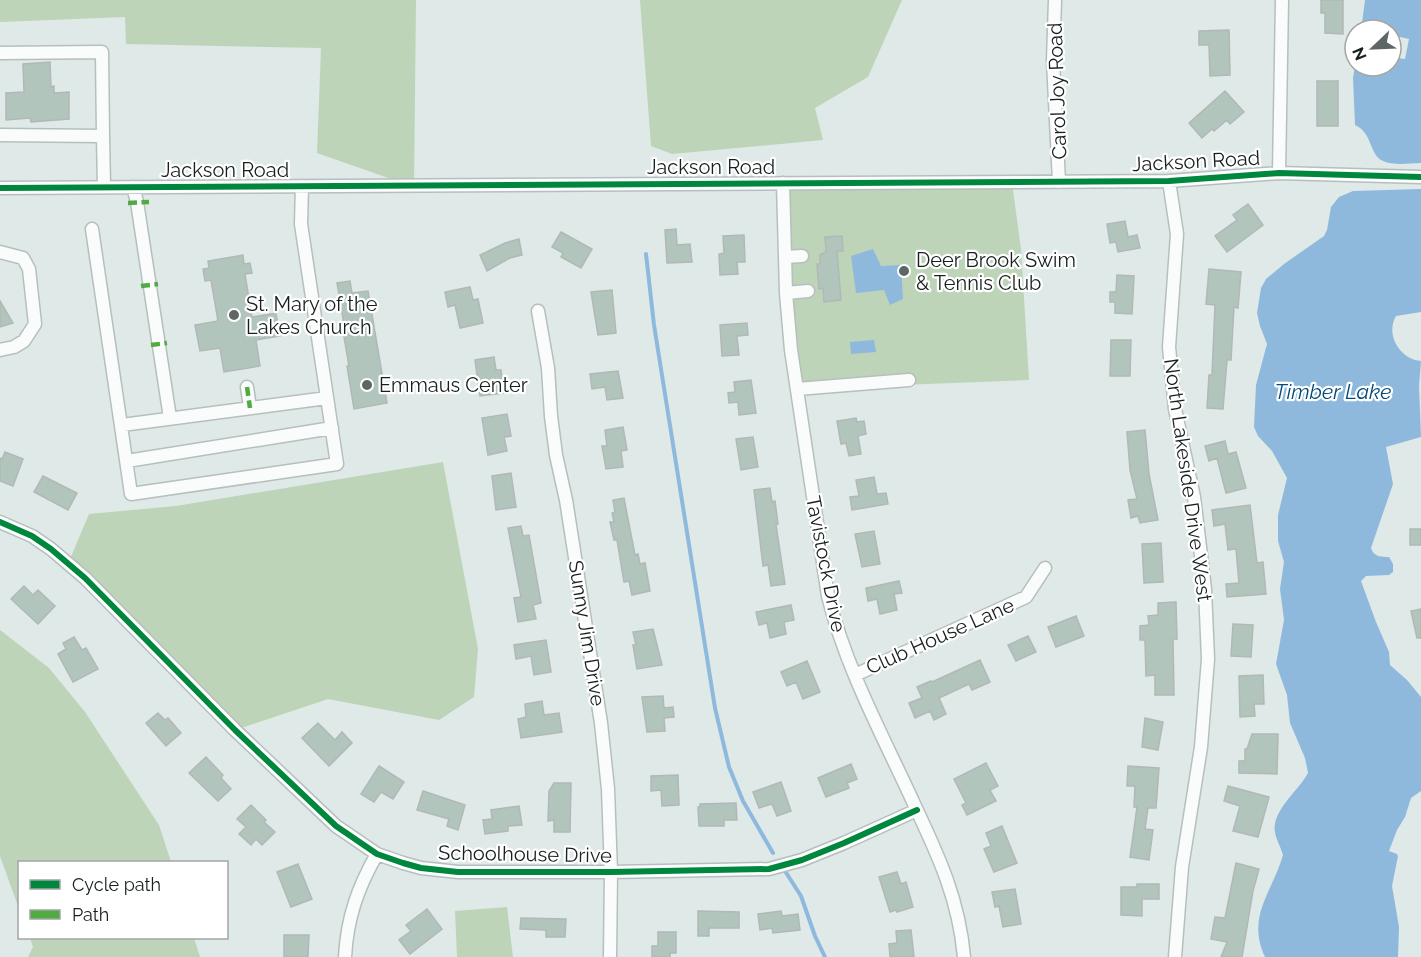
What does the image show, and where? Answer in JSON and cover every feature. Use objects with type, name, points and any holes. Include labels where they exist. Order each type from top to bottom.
[{"type":"street","name":"Carol Joy Road","points":[[1055,0],[1053,61],[1059,182]]},
{"type":"street","points":[[1279,173],[1282,0]]},
{"type":"street","points":[[0,53],[102,52],[104,187]]},
{"type":"street","points":[[0,135],[103,136]]},
{"type":"street","name":"Jackson Road","points":[[0,188],[1169,181],[1279,173],[1421,177]]},
{"type":"street","name":"North Lakeside Drive West","points":[[1169,181],[1177,234],[1170,356],[1175,409],[1194,497],[1206,596],[1208,659],[1201,747],[1182,867],[1175,957]]},
{"type":"street","name":"Tavistock Drive","points":[[783,183],[786,293],[791,350],[828,596],[837,633],[940,859],[950,886],[964,957]]},
{"type":"street","points":[[92,229],[131,494],[337,464],[316,295],[301,224],[302,186]]},
{"type":"street","points":[[133,187],[138,203],[170,418]]},
{"type":"street","points":[[0,252],[24,258],[29,269],[35,324],[24,341],[14,347],[0,350]]},
{"type":"street","points":[[785,257],[802,256]]},
{"type":"street","points":[[786,293],[808,291]]},
{"type":"street","name":"Sunny Jim Drive","points":[[538,311],[548,368],[556,454],[566,500],[601,723],[608,789],[611,872],[610,957]]},
{"type":"street","points":[[797,389],[909,380]]},
{"type":"street","points":[[246,387],[250,408]]},
{"type":"street","points":[[122,425],[327,398]]},
{"type":"street","points":[[127,460],[332,428]]},
{"type":"street","name":"Schoolhouse Drive","points":[[0,522],[32,536],[85,578],[235,730],[336,826],[377,854],[421,868],[440,871],[611,872],[769,868],[802,860],[917,810]]},
{"type":"street","name":"Club House Lane","points":[[855,675],[1026,597],[1045,567]]},
{"type":"street","points":[[345,957],[350,914],[365,874],[377,854]]},
{"type":"green space","points":[[0,0],[416,0],[414,187],[317,153],[321,48],[126,44],[125,17],[0,22]]},
{"type":"green space","points":[[640,0],[902,0],[868,77],[815,108],[823,140],[672,154],[651,146]]},
{"type":"green space","name":"Deer Brook Swim & Tennis Club","points":[[783,183],[1012,183],[1021,249],[1029,380],[797,389]]},
{"type":"green space","points":[[443,462],[478,649],[474,697],[439,720],[328,699],[235,730],[68,564],[89,514],[176,506]]},
{"type":"green space","points":[[0,630],[49,668],[85,712],[159,825],[171,861],[18,861],[18,906],[0,856]]},
{"type":"green space","points":[[507,907],[513,957],[457,957],[455,911]]},
{"type":"green space","points":[[30,939],[194,939],[200,957],[28,957],[33,947]]},
{"type":"water","points":[[1365,0],[1421,0],[1421,163],[1397,164],[1383,161],[1375,154],[1365,133],[1355,125],[1353,78],[1403,78],[1403,59],[1405,59],[1409,39],[1403,38],[1403,18],[1363,18]]},
{"type":"water","name":"Timber Lake","points":[[1421,189],[1421,312],[1396,316],[1392,331],[1396,345],[1401,351],[1421,361],[1419,386],[1421,437],[1386,447],[1393,484],[1371,548],[1376,555],[1389,557],[1393,564],[1393,572],[1389,575],[1366,576],[1361,581],[1389,652],[1390,665],[1421,697],[1421,791],[1411,798],[1389,851],[1398,856],[1392,886],[1399,927],[1398,957],[1265,957],[1258,929],[1259,917],[1283,855],[1275,824],[1282,808],[1308,773],[1305,758],[1290,723],[1287,695],[1276,664],[1284,620],[1280,589],[1284,562],[1278,541],[1278,515],[1287,478],[1272,451],[1258,436],[1254,427],[1256,385],[1267,344],[1257,313],[1261,288],[1266,279],[1284,264],[1324,236],[1331,207],[1339,197],[1353,191]]},
{"type":"water","points":[[873,249],[881,266],[901,265],[903,299],[890,305],[884,290],[856,293],[851,256]]},
{"type":"water","points":[[874,340],[876,352],[851,354],[850,342]]},
{"type":"building","points":[[1321,0],[1343,0],[1343,34],[1325,33],[1325,13],[1321,13]]},
{"type":"building","points":[[1229,30],[1230,75],[1210,76],[1209,45],[1199,45],[1199,31]]},
{"type":"building","points":[[50,62],[51,87],[54,86],[54,93],[69,92],[69,119],[31,122],[30,118],[6,120],[6,93],[24,92],[23,64]]},
{"type":"building","points":[[1317,81],[1338,81],[1338,126],[1317,126]]},
{"type":"building","points":[[1225,91],[1244,112],[1230,124],[1227,120],[1202,138],[1189,123]]},
{"type":"building","points":[[1248,204],[1263,225],[1227,252],[1215,236],[1237,220],[1233,215]]},
{"type":"building","points":[[1125,221],[1128,237],[1137,235],[1140,248],[1118,252],[1116,242],[1110,243],[1107,224]]},
{"type":"building","points":[[676,229],[677,245],[690,244],[692,262],[667,263],[665,230]]},
{"type":"building","points":[[561,232],[592,249],[581,268],[561,257],[563,253],[552,247]]},
{"type":"building","points":[[744,235],[745,262],[737,262],[738,274],[720,275],[719,254],[724,253],[723,236]]},
{"type":"building","points":[[842,236],[843,251],[837,251],[841,300],[824,302],[823,288],[819,289],[817,264],[820,264],[820,255],[826,252],[825,237]]},
{"type":"building","points":[[519,239],[522,255],[510,258],[487,271],[480,255]]},
{"type":"building","name":"St. Mary of the Lakes Church","points":[[243,255],[244,264],[250,263],[252,273],[245,274],[252,317],[276,313],[280,336],[256,340],[260,366],[224,372],[220,348],[200,351],[195,325],[218,321],[211,280],[205,281],[203,269],[209,268],[208,261]]},
{"type":"building","points":[[1209,269],[1241,272],[1238,308],[1234,307],[1231,360],[1227,360],[1223,409],[1207,408],[1209,375],[1212,375],[1215,305],[1206,304]]},
{"type":"building","points":[[1117,275],[1134,276],[1132,314],[1115,313],[1115,302],[1110,302],[1110,292],[1116,292]]},
{"type":"building","points":[[350,281],[352,293],[368,291],[387,403],[354,409],[337,283]]},
{"type":"building","points":[[470,287],[473,300],[478,299],[483,323],[460,328],[455,305],[448,307],[445,292]]},
{"type":"building","points":[[612,290],[616,333],[598,335],[591,292]]},
{"type":"building","points":[[0,301],[13,323],[0,327]]},
{"type":"building","points":[[747,323],[748,335],[737,336],[739,355],[722,356],[720,325]]},
{"type":"building","points":[[1111,340],[1131,340],[1130,376],[1110,376]]},
{"type":"building","points":[[494,357],[496,370],[501,370],[504,393],[480,396],[475,360]]},
{"type":"building","points":[[618,371],[623,398],[607,400],[605,387],[592,389],[590,374]]},
{"type":"building","points":[[751,380],[756,413],[739,415],[738,402],[729,403],[728,393],[735,392],[734,382]]},
{"type":"building","points":[[507,414],[511,436],[504,437],[507,451],[488,455],[482,418]]},
{"type":"building","points":[[856,418],[857,422],[864,421],[866,434],[858,436],[861,454],[849,456],[846,443],[841,444],[837,421]]},
{"type":"building","points":[[623,427],[627,450],[621,451],[623,467],[606,469],[602,446],[607,446],[605,430]]},
{"type":"building","points":[[1145,430],[1149,474],[1158,520],[1140,523],[1138,516],[1131,518],[1128,500],[1137,499],[1130,470],[1127,432]]},
{"type":"building","points":[[753,437],[758,467],[741,470],[736,439]]},
{"type":"building","points":[[1225,441],[1228,454],[1236,452],[1246,488],[1226,493],[1217,458],[1209,461],[1205,446]]},
{"type":"building","points":[[5,452],[23,459],[13,486],[0,481],[0,458],[2,459]]},
{"type":"building","points":[[511,473],[516,507],[496,510],[492,476]]},
{"type":"building","points":[[43,476],[77,493],[68,510],[34,492]]},
{"type":"building","points":[[874,477],[877,494],[886,493],[888,504],[852,510],[850,497],[859,496],[856,480]]},
{"type":"building","points":[[770,488],[772,502],[775,501],[778,524],[776,525],[785,584],[771,586],[768,565],[763,566],[754,490]]},
{"type":"building","points":[[624,498],[635,555],[638,554],[640,564],[645,563],[650,591],[632,595],[629,581],[624,582],[617,540],[614,540],[610,522],[614,522],[613,500]]},
{"type":"building","points":[[1250,505],[1257,563],[1263,562],[1266,594],[1227,597],[1226,584],[1239,583],[1236,549],[1228,550],[1225,524],[1214,526],[1212,510]]},
{"type":"building","points":[[521,526],[523,536],[529,535],[541,603],[533,605],[536,619],[518,622],[514,598],[521,597],[508,528]]},
{"type":"building","points":[[1410,529],[1421,529],[1421,545],[1410,545]]},
{"type":"building","points":[[874,531],[880,564],[862,567],[855,534]]},
{"type":"building","points":[[1161,543],[1163,582],[1144,583],[1142,544]]},
{"type":"building","points":[[899,581],[902,593],[894,594],[897,610],[880,614],[877,599],[868,601],[866,588]]},
{"type":"building","points":[[24,586],[33,595],[38,590],[55,606],[38,624],[11,599]]},
{"type":"building","points":[[1176,602],[1177,639],[1173,639],[1174,695],[1155,695],[1155,675],[1146,676],[1145,640],[1140,640],[1140,626],[1149,625],[1148,616],[1158,615],[1158,603]]},
{"type":"building","points":[[791,605],[794,620],[784,622],[786,634],[770,638],[767,623],[759,625],[756,612]]},
{"type":"building","points":[[1421,609],[1421,638],[1417,638],[1411,611]]},
{"type":"building","points":[[1076,616],[1084,636],[1056,647],[1048,627]]},
{"type":"building","points":[[1233,624],[1253,625],[1251,657],[1231,656]]},
{"type":"building","points":[[653,629],[662,665],[637,669],[633,632]]},
{"type":"building","points":[[1028,636],[1036,652],[1016,661],[1008,645]]},
{"type":"building","points":[[74,637],[82,650],[86,648],[98,669],[73,682],[58,654],[66,649],[63,643]]},
{"type":"building","points":[[546,640],[551,672],[534,675],[531,656],[516,659],[514,645]]},
{"type":"building","points":[[980,660],[990,682],[972,690],[969,684],[939,698],[946,714],[934,720],[930,711],[915,718],[909,703],[922,698],[917,687]]},
{"type":"building","points":[[807,661],[820,692],[803,699],[796,682],[787,686],[781,672]]},
{"type":"building","points":[[1263,675],[1264,704],[1254,704],[1255,716],[1240,717],[1239,676]]},
{"type":"building","points":[[663,696],[664,708],[673,707],[674,717],[664,718],[665,731],[647,732],[642,697]]},
{"type":"building","points":[[542,701],[544,715],[559,713],[562,732],[521,738],[518,719],[526,717],[525,704]]},
{"type":"building","points":[[158,713],[165,720],[168,718],[181,733],[166,746],[146,723]]},
{"type":"building","points":[[1145,718],[1163,722],[1158,750],[1142,747]]},
{"type":"building","points":[[318,723],[335,740],[342,732],[352,743],[329,766],[302,738]]},
{"type":"building","points":[[1252,734],[1278,734],[1277,774],[1239,773],[1239,761],[1245,761],[1245,749],[1247,749]]},
{"type":"building","points":[[206,757],[223,775],[221,778],[231,789],[218,801],[189,773]]},
{"type":"building","points":[[986,763],[998,786],[990,790],[996,801],[967,815],[962,805],[966,803],[954,779]]},
{"type":"building","points":[[851,764],[857,779],[847,783],[849,788],[826,797],[818,778]]},
{"type":"building","points":[[379,766],[404,782],[393,799],[381,792],[374,802],[361,794]]},
{"type":"building","points":[[1128,766],[1159,768],[1156,808],[1148,808],[1145,829],[1153,830],[1149,860],[1130,857],[1137,807],[1134,807],[1135,786],[1127,786]]},
{"type":"building","points":[[678,775],[679,805],[662,806],[661,790],[651,791],[651,776]]},
{"type":"building","points":[[781,782],[791,811],[777,816],[772,804],[759,808],[753,792]]},
{"type":"building","points":[[554,783],[571,783],[570,832],[554,832],[554,820],[548,821],[549,791]]},
{"type":"building","points":[[1228,786],[1269,797],[1258,837],[1233,831],[1240,806],[1224,801]]},
{"type":"building","points":[[423,791],[465,805],[458,830],[447,826],[449,819],[417,810]]},
{"type":"building","points":[[736,803],[737,820],[724,820],[724,826],[699,826],[698,807],[700,804]]},
{"type":"building","points":[[251,805],[275,832],[262,845],[256,839],[251,845],[239,834],[246,827],[237,819]]},
{"type":"building","points":[[519,806],[522,825],[508,826],[508,831],[485,834],[483,820],[492,819],[491,810]]},
{"type":"building","points":[[1002,826],[1017,863],[994,872],[984,849],[991,846],[986,833]]},
{"type":"building","points":[[1236,863],[1259,869],[1242,957],[1221,957],[1227,942],[1211,939],[1215,917],[1225,918]]},
{"type":"building","points":[[298,864],[312,899],[291,907],[277,872]]},
{"type":"building","points":[[897,872],[901,884],[906,882],[913,907],[890,912],[879,877]]},
{"type":"building","points":[[1137,884],[1159,884],[1159,899],[1142,899],[1142,916],[1121,915],[1121,887],[1137,887]]},
{"type":"building","points":[[1015,889],[1021,924],[1003,927],[999,906],[995,907],[992,892]]},
{"type":"building","points":[[427,909],[442,929],[410,954],[399,940],[411,931],[406,925]]},
{"type":"building","points":[[698,911],[739,912],[739,928],[709,928],[709,936],[698,936]]},
{"type":"building","points":[[781,911],[782,916],[798,914],[800,930],[773,933],[772,928],[760,930],[758,914]]},
{"type":"building","points":[[521,918],[566,919],[565,937],[546,937],[546,930],[520,929]]},
{"type":"building","points":[[911,930],[914,957],[890,957],[889,944],[897,943],[896,931]]},
{"type":"building","points":[[658,932],[676,932],[676,953],[670,953],[670,957],[652,957],[652,946],[658,946]]},
{"type":"building","points":[[284,935],[309,935],[308,957],[284,957]]},
{"type":"waterway","points":[[646,254],[654,325],[715,708],[729,767],[743,801],[773,853]]},
{"type":"waterway","points":[[785,871],[801,896],[825,957]]},
{"type":"marked path","points":[[128,203],[149,202]]},
{"type":"marked path","points":[[141,286],[158,284]]},
{"type":"marked path","points":[[151,345],[167,343]]},
{"type":"marked path","points":[[247,387],[250,408]]},
{"type":"cycle path","points":[[0,188],[1169,181],[1279,173],[1421,177]]},
{"type":"cycle path","points":[[0,522],[32,536],[85,578],[235,730],[336,826],[377,854],[403,863],[421,868],[458,872],[769,869],[802,860],[917,810]]},
{"type":"place","name":"Deer Brook Swim & Tennis Club","points":[[904,271]]},
{"type":"place","name":"St. Mary of the Lakes Church","points":[[234,315]]},
{"type":"place","name":"Emmaus Center","points":[[367,385]]}]
